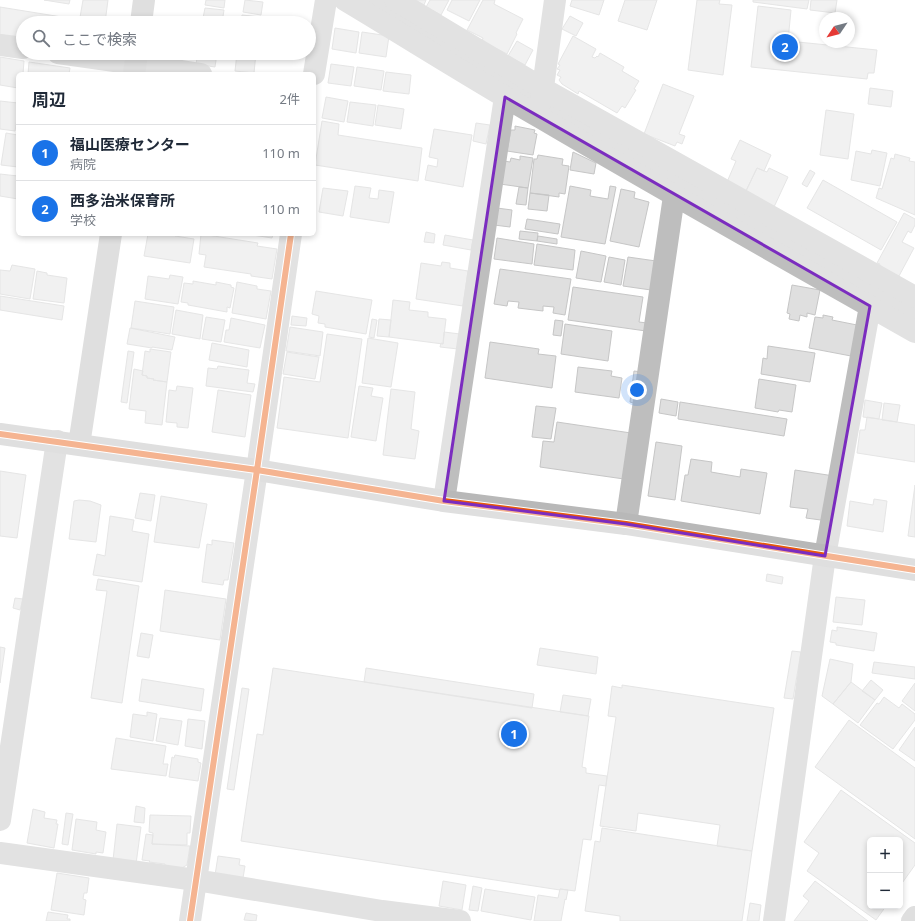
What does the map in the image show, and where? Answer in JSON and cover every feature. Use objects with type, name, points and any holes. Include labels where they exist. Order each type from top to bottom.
[{"type":"street","points":[[142,16],[144,0]]},
{"type":"street","points":[[314,72],[326,0]]},
{"type":"street","points":[[345,0],[505,97],[541,102],[915,297]]},
{"type":"street","points":[[394,0],[674,196],[870,306],[915,327]]},
{"type":"street","points":[[541,102],[555,0]]},
{"type":"street","points":[[0,45],[16,47]]},
{"type":"street","points":[[108,60],[188,72]]},
{"type":"street","points":[[444,501],[505,97]]},
{"type":"street","points":[[626,524],[674,196]]},
{"type":"street","points":[[79,445],[110,236]]},
{"type":"street","points":[[190,921],[257,470],[290,236]]},
{"type":"street","points":[[774,921],[825,556],[870,306]]},
{"type":"street","points":[[0,434],[257,470],[444,501],[626,524],[915,570]]},
{"type":"street","points":[[0,820],[57,442]]},
{"type":"street","points":[[0,853],[196,880],[382,916],[460,921]]},
{"type":"street","points":[[912,921],[915,918]]},
{"type":"highlighted area","points":[[505,97],[870,306],[825,556],[626,524],[444,501]]},
{"type":"building","points":[[44,0],[70,0],[69,4]]},
{"type":"building","points":[[83,0],[108,0],[106,16],[80,16]]},
{"type":"building","points":[[206,0],[225,0],[224,8],[205,5]]},
{"type":"building","points":[[245,0],[263,2],[261,15],[243,12]]},
{"type":"building","points":[[414,0],[426,0],[424,5]]},
{"type":"building","points":[[430,0],[449,0],[441,15],[426,7]]},
{"type":"building","points":[[452,0],[480,0],[469,21],[447,10]]},
{"type":"building","points":[[483,0],[495,0],[494,4],[523,19],[507,54],[482,41],[483,38],[467,30]]},
{"type":"building","points":[[572,0],[604,0],[599,15],[570,6]]},
{"type":"building","points":[[625,0],[657,0],[647,30],[618,21]]},
{"type":"building","points":[[697,0],[720,0],[719,4],[732,5],[723,75],[688,70]]},
{"type":"building","points":[[753,0],[809,0],[807,9],[753,2]]},
{"type":"building","points":[[811,0],[837,0],[835,12],[810,10]]},
{"type":"building","points":[[758,6],[791,10],[788,41],[819,44],[819,48],[855,48],[877,50],[874,73],[868,73],[867,79],[751,67]]},
{"type":"building","points":[[0,7],[56,16],[16,16],[16,37],[0,35]]},
{"type":"building","points":[[205,8],[224,10],[223,16],[203,16]]},
{"type":"building","points":[[570,16],[583,23],[576,36],[562,29]]},
{"type":"building","points":[[335,28],[359,32],[356,53],[332,49]]},
{"type":"building","points":[[362,32],[389,36],[386,57],[359,53]]},
{"type":"building","points":[[573,36],[596,49],[592,57],[598,57],[600,53],[624,67],[622,71],[639,81],[634,89],[636,90],[625,108],[622,106],[617,113],[579,91],[578,94],[562,84],[559,80],[561,77],[557,75],[560,70],[557,69],[560,65],[558,64]]},
{"type":"building","points":[[517,41],[533,50],[525,65],[508,56]]},
{"type":"building","points":[[0,57],[24,61],[23,72],[16,72],[16,88],[0,85]]},
{"type":"building","points":[[197,60],[216,60],[215,67],[196,64]]},
{"type":"building","points":[[236,60],[255,60],[254,72],[235,71]]},
{"type":"building","points":[[29,62],[70,68],[69,72],[28,72]]},
{"type":"building","points":[[331,64],[354,67],[351,86],[328,83]]},
{"type":"building","points":[[357,67],[384,71],[381,90],[354,86]]},
{"type":"building","points":[[386,72],[411,75],[409,94],[383,91]]},
{"type":"building","points":[[663,84],[694,96],[679,134],[685,136],[682,144],[677,142],[675,146],[644,134]]},
{"type":"building","points":[[870,88],[893,91],[891,107],[868,104]]},
{"type":"building","points":[[326,97],[348,101],[344,122],[322,118]]},
{"type":"building","points":[[0,101],[16,103],[15,131],[0,129]]},
{"type":"building","points":[[350,102],[376,105],[373,126],[347,122]]},
{"type":"building","points":[[378,105],[404,109],[401,129],[375,125]]},
{"type":"building","points":[[826,110],[854,114],[848,159],[820,155]]},
{"type":"building","points":[[322,121],[339,124],[338,135],[422,148],[418,181],[316,165]]},
{"type":"building","points":[[476,123],[490,125],[486,144],[473,141]]},
{"type":"building","points":[[515,126],[535,130],[534,133],[537,134],[533,155],[507,151],[511,130],[515,130]]},
{"type":"building","points":[[434,129],[472,135],[463,187],[425,180],[428,165],[437,167],[438,159],[429,157]]},
{"type":"building","points":[[6,133],[16,135],[16,167],[1,165]]},
{"type":"building","points":[[740,140],[771,155],[764,171],[757,168],[746,191],[727,182],[736,161],[731,159]]},
{"type":"building","points":[[872,150],[887,153],[880,186],[851,180],[856,151],[871,154]]},
{"type":"building","points":[[573,152],[596,163],[594,174],[570,170]]},
{"type":"building","points":[[895,154],[910,158],[909,161],[915,162],[915,215],[876,198],[879,188],[882,189],[891,158],[894,159]]},
{"type":"building","points":[[538,155],[563,159],[562,165],[569,166],[565,194],[559,193],[559,197],[530,193],[534,159],[537,159]]},
{"type":"building","points":[[520,156],[533,158],[528,188],[500,184],[504,161],[510,162],[511,158],[520,160]]},
{"type":"building","points":[[757,168],[767,172],[769,168],[788,177],[774,207],[745,193]]},
{"type":"building","points":[[810,170],[815,173],[807,187],[802,184]]},
{"type":"building","points":[[0,174],[16,176],[16,199],[0,196]]},
{"type":"building","points":[[823,180],[897,222],[881,250],[807,208]]},
{"type":"building","points":[[355,186],[371,188],[369,198],[378,199],[379,190],[394,192],[389,223],[350,217]]},
{"type":"building","points":[[570,186],[591,190],[590,196],[608,199],[610,186],[616,187],[605,244],[561,237]]},
{"type":"building","points":[[519,187],[528,188],[526,205],[516,204]]},
{"type":"building","points":[[323,188],[348,191],[343,216],[319,212]]},
{"type":"building","points":[[621,189],[635,192],[634,198],[649,202],[639,247],[610,241]]},
{"type":"building","points":[[530,193],[549,195],[547,211],[528,209]]},
{"type":"building","points":[[497,208],[512,210],[510,227],[494,225]]},
{"type":"building","points":[[904,213],[915,219],[915,225],[911,233],[908,231],[902,242],[914,248],[899,276],[878,268],[880,264],[877,263]]},
{"type":"building","points":[[527,219],[560,224],[558,234],[525,229]]},
{"type":"building","points":[[520,231],[538,233],[537,241],[519,239]]},
{"type":"building","points":[[426,232],[435,234],[434,243],[424,242]]},
{"type":"building","points":[[445,235],[473,240],[471,250],[443,245]]},
{"type":"building","points":[[148,236],[175,236],[194,239],[190,263],[144,256]]},
{"type":"building","points":[[201,236],[214,236],[258,243],[257,246],[277,249],[272,279],[251,276],[251,274],[204,267],[206,255],[199,254]]},
{"type":"building","points":[[259,236],[272,236],[272,238]]},
{"type":"building","points":[[538,236],[557,239],[557,244],[537,241]]},
{"type":"building","points":[[497,238],[534,244],[532,264],[494,259]]},
{"type":"building","points":[[537,244],[575,250],[573,270],[534,265]]},
{"type":"building","points":[[581,251],[606,256],[601,282],[576,278]]},
{"type":"building","points":[[609,257],[625,260],[621,285],[604,282]]},
{"type":"building","points":[[628,257],[656,261],[651,290],[623,286]]},
{"type":"building","points":[[442,262],[450,263],[450,268],[468,271],[463,306],[416,299],[421,263],[441,266]]},
{"type":"building","points":[[12,265],[35,269],[30,299],[0,294],[0,270],[10,271]]},
{"type":"building","points":[[500,269],[571,279],[565,315],[553,313],[554,307],[543,306],[543,311],[518,308],[519,302],[508,301],[507,306],[494,304]]},
{"type":"building","points":[[37,271],[47,273],[47,275],[67,278],[64,303],[33,299]]},
{"type":"building","points":[[170,275],[183,277],[178,304],[145,299],[148,276],[169,279]]},
{"type":"building","points":[[193,281],[216,285],[216,282],[231,285],[231,287],[234,288],[230,308],[227,307],[227,312],[188,305],[188,303],[181,302],[184,283],[193,284]]},
{"type":"building","points":[[237,282],[257,286],[257,289],[271,291],[266,319],[232,313]]},
{"type":"building","points":[[792,285],[820,290],[815,315],[807,313],[807,317],[800,315],[799,321],[789,319],[790,314],[787,313]]},
{"type":"building","points":[[573,287],[643,297],[639,322],[647,323],[646,331],[568,320]]},
{"type":"building","points":[[316,291],[372,300],[366,334],[325,327],[325,324],[318,323],[319,316],[312,314]]},
{"type":"building","points":[[0,296],[64,306],[62,320],[0,310]]},
{"type":"building","points":[[393,300],[410,302],[409,310],[428,312],[428,317],[446,319],[443,344],[389,337]]},
{"type":"building","points":[[135,301],[174,307],[170,334],[131,328]]},
{"type":"building","points":[[176,310],[203,315],[200,339],[172,334]]},
{"type":"building","points":[[823,315],[833,317],[832,320],[857,325],[851,356],[809,348],[815,317],[823,318]]},
{"type":"building","points":[[292,316],[307,318],[306,326],[291,325]]},
{"type":"building","points":[[206,317],[225,320],[221,342],[202,339]]},
{"type":"building","points":[[231,318],[265,325],[260,348],[224,342],[226,330],[229,330]]},
{"type":"building","points":[[372,319],[377,320],[374,338],[369,337]]},
{"type":"building","points":[[379,319],[391,320],[389,337],[377,336]]},
{"type":"building","points":[[555,320],[563,321],[561,336],[553,335]]},
{"type":"building","points":[[565,324],[612,331],[608,361],[561,354]]},
{"type":"building","points":[[290,327],[323,332],[320,356],[286,351]]},
{"type":"building","points":[[130,328],[175,337],[172,350],[127,344]]},
{"type":"building","points":[[444,332],[460,334],[458,349],[440,347],[441,343],[443,344]]},
{"type":"building","points":[[327,334],[362,339],[348,438],[277,428],[284,377],[320,382]]},
{"type":"building","points":[[368,338],[398,343],[391,387],[362,383]]},
{"type":"building","points":[[490,342],[539,349],[538,354],[556,356],[552,388],[485,378]]},
{"type":"building","points":[[212,343],[249,350],[247,367],[209,360]]},
{"type":"building","points":[[768,346],[815,353],[810,382],[761,374],[763,358],[767,359]]},
{"type":"building","points":[[150,349],[171,352],[167,382],[153,380],[154,379],[147,378],[147,376],[142,375],[145,351],[150,352]]},
{"type":"building","points":[[128,351],[134,352],[127,403],[121,402]]},
{"type":"building","points":[[287,352],[319,357],[315,379],[283,374]]},
{"type":"building","points":[[218,366],[249,370],[247,383],[255,384],[253,392],[206,386],[208,368],[217,369]]},
{"type":"building","points":[[578,367],[612,371],[611,376],[622,378],[619,398],[575,392]]},
{"type":"building","points":[[134,369],[143,371],[142,375],[147,376],[147,378],[167,382],[162,425],[145,423],[146,411],[129,409]]},
{"type":"building","points":[[634,371],[642,372],[637,404],[630,402]]},
{"type":"building","points":[[759,379],[796,385],[792,412],[779,410],[778,412],[755,408]]},
{"type":"building","points":[[177,386],[193,388],[188,428],[177,427],[177,423],[166,422],[169,390],[176,391]]},
{"type":"building","points":[[359,386],[373,388],[371,396],[383,398],[376,441],[351,437]]},
{"type":"building","points":[[391,389],[415,392],[411,429],[419,431],[415,459],[383,455]]},
{"type":"building","points":[[218,390],[251,395],[245,437],[212,432]]},
{"type":"building","points":[[661,399],[678,402],[676,416],[659,413]]},
{"type":"building","points":[[865,400],[882,403],[879,419],[863,417]]},
{"type":"building","points":[[680,402],[787,419],[784,436],[678,419]]},
{"type":"building","points":[[884,403],[900,405],[897,422],[882,420]]},
{"type":"building","points":[[536,406],[556,408],[551,439],[532,437]]},
{"type":"building","points":[[867,417],[915,425],[915,462],[857,453],[860,430],[865,430]]},
{"type":"building","points":[[557,422],[631,433],[624,479],[540,467],[543,441],[554,442]]},
{"type":"building","points":[[656,442],[682,446],[675,500],[648,496]]},
{"type":"building","points":[[691,459],[712,462],[711,472],[740,477],[741,469],[767,473],[760,514],[681,501],[685,475],[688,475]]},
{"type":"building","points":[[795,470],[834,476],[828,521],[806,518],[808,509],[790,507]]},
{"type":"building","points":[[0,471],[26,475],[17,538],[0,536]]},
{"type":"building","points":[[915,485],[915,537],[908,536]]},
{"type":"building","points":[[140,493],[155,495],[151,521],[135,518]]},
{"type":"building","points":[[161,496],[207,504],[199,548],[154,542]]},
{"type":"building","points":[[874,499],[887,501],[883,532],[847,526],[850,501],[873,505]]},
{"type":"building","points":[[74,501],[90,501],[101,505],[96,542],[69,539]]},
{"type":"building","points":[[110,516],[134,520],[132,531],[149,534],[142,582],[93,575],[97,554],[105,556]]},
{"type":"building","points":[[212,540],[234,543],[228,580],[224,580],[223,585],[202,582],[207,544],[212,545]]},
{"type":"building","points":[[767,574],[783,577],[782,584],[766,581]]},
{"type":"building","points":[[98,579],[139,586],[122,703],[91,698],[107,591],[96,590]]},
{"type":"building","points":[[165,590],[226,599],[220,640],[160,631]]},
{"type":"building","points":[[836,597],[865,600],[862,625],[833,622]]},
{"type":"building","points":[[15,598],[23,599],[20,610],[13,608]]},
{"type":"building","points":[[837,627],[877,633],[874,651],[836,645],[836,643],[830,642],[832,630],[837,631]]},
{"type":"building","points":[[141,633],[153,635],[149,658],[137,656]]},
{"type":"building","points":[[0,647],[5,648],[0,683]]},
{"type":"building","points":[[540,648],[598,657],[596,674],[537,665]]},
{"type":"building","points":[[792,651],[801,652],[793,699],[784,698]]},
{"type":"building","points":[[830,659],[853,664],[851,682],[833,704],[822,696]]},
{"type":"building","points":[[874,662],[915,667],[915,679],[872,673]]},
{"type":"building","points":[[273,668],[589,716],[582,767],[586,768],[586,773],[607,776],[606,786],[599,785],[591,840],[583,839],[575,891],[560,890],[241,841],[257,734],[263,735]]},
{"type":"building","points":[[366,668],[534,694],[532,708],[364,682]]},
{"type":"building","points":[[142,679],[204,689],[201,711],[139,701]]},
{"type":"building","points":[[871,680],[883,690],[875,700],[862,691]]},
{"type":"building","points":[[851,682],[875,700],[858,723],[833,704]]},
{"type":"building","points":[[915,683],[915,711],[902,701]]},
{"type":"building","points":[[622,685],[774,708],[752,851],[717,846],[720,825],[638,813],[636,831],[600,826],[616,717],[608,716],[612,686],[622,688]]},
{"type":"building","points":[[242,688],[249,689],[234,790],[227,789]]},
{"type":"building","points":[[563,695],[591,699],[588,716],[560,712]]},
{"type":"building","points":[[884,697],[899,708],[902,704],[915,714],[915,720],[893,749],[860,725],[877,703],[879,704]]},
{"type":"building","points":[[147,712],[157,714],[153,741],[130,737],[133,714],[147,716]]},
{"type":"building","points":[[160,718],[182,721],[178,745],[156,741]]},
{"type":"building","points":[[188,719],[205,721],[202,749],[185,746]]},
{"type":"building","points":[[849,720],[915,768],[915,839],[815,767]]},
{"type":"building","points":[[915,727],[915,761],[899,750]]},
{"type":"building","points":[[116,738],[166,746],[163,764],[168,764],[166,776],[111,769]]},
{"type":"building","points":[[175,755],[198,759],[198,762],[201,763],[198,781],[169,777],[172,757],[174,758]]},
{"type":"building","points":[[841,790],[915,843],[915,865],[903,882],[903,837],[867,837],[867,909],[884,909],[876,920],[807,871],[819,853],[804,842]]},
{"type":"building","points":[[136,806],[145,808],[144,823],[134,822]]},
{"type":"building","points":[[33,809],[45,812],[44,818],[57,820],[56,824],[58,824],[54,848],[27,843]]},
{"type":"building","points":[[66,813],[73,814],[68,845],[62,844]]},
{"type":"building","points":[[150,815],[191,816],[190,833],[187,833],[187,845],[152,844],[153,833],[149,832]]},
{"type":"building","points":[[76,819],[97,822],[96,830],[106,832],[103,853],[96,852],[96,854],[72,850]]},
{"type":"building","points":[[117,824],[141,827],[136,864],[113,860]]},
{"type":"building","points":[[602,828],[752,851],[742,921],[620,921],[620,916],[585,911],[595,841],[600,842]]},
{"type":"building","points":[[146,834],[153,835],[152,844],[190,846],[187,865],[180,869],[165,867],[165,864],[142,860]]},
{"type":"building","points":[[218,856],[240,859],[239,865],[245,866],[243,878],[215,875]]},
{"type":"building","points":[[57,873],[89,878],[87,893],[84,893],[83,899],[86,900],[84,915],[51,910]]},
{"type":"building","points":[[443,881],[466,885],[462,910],[439,906]]},
{"type":"building","points":[[815,881],[868,921],[794,921],[809,901],[803,896]]},
{"type":"building","points":[[473,886],[482,888],[478,911],[469,910]]},
{"type":"building","points":[[485,889],[535,897],[531,920],[481,911]]},
{"type":"building","points":[[560,889],[568,890],[561,921],[534,921],[538,895],[558,898]]},
{"type":"building","points":[[750,903],[761,905],[759,921],[747,921]]},
{"type":"building","points":[[48,912],[68,915],[67,919],[70,919],[70,921],[46,921]]},
{"type":"building","points":[[246,913],[257,915],[256,921],[244,920]]},
{"type":"waterway","points":[[370,0],[558,112],[915,314]]},
{"type":"cycle path","points":[[190,921],[291,236]]},
{"type":"cycle path","points":[[0,434],[257,470],[444,501],[626,524],[915,570]]},
{"type":"place","name":"西多治米保育所","points":[[785,47]]},
{"type":"place","name":"福山医療センター","points":[[514,734]]}]
